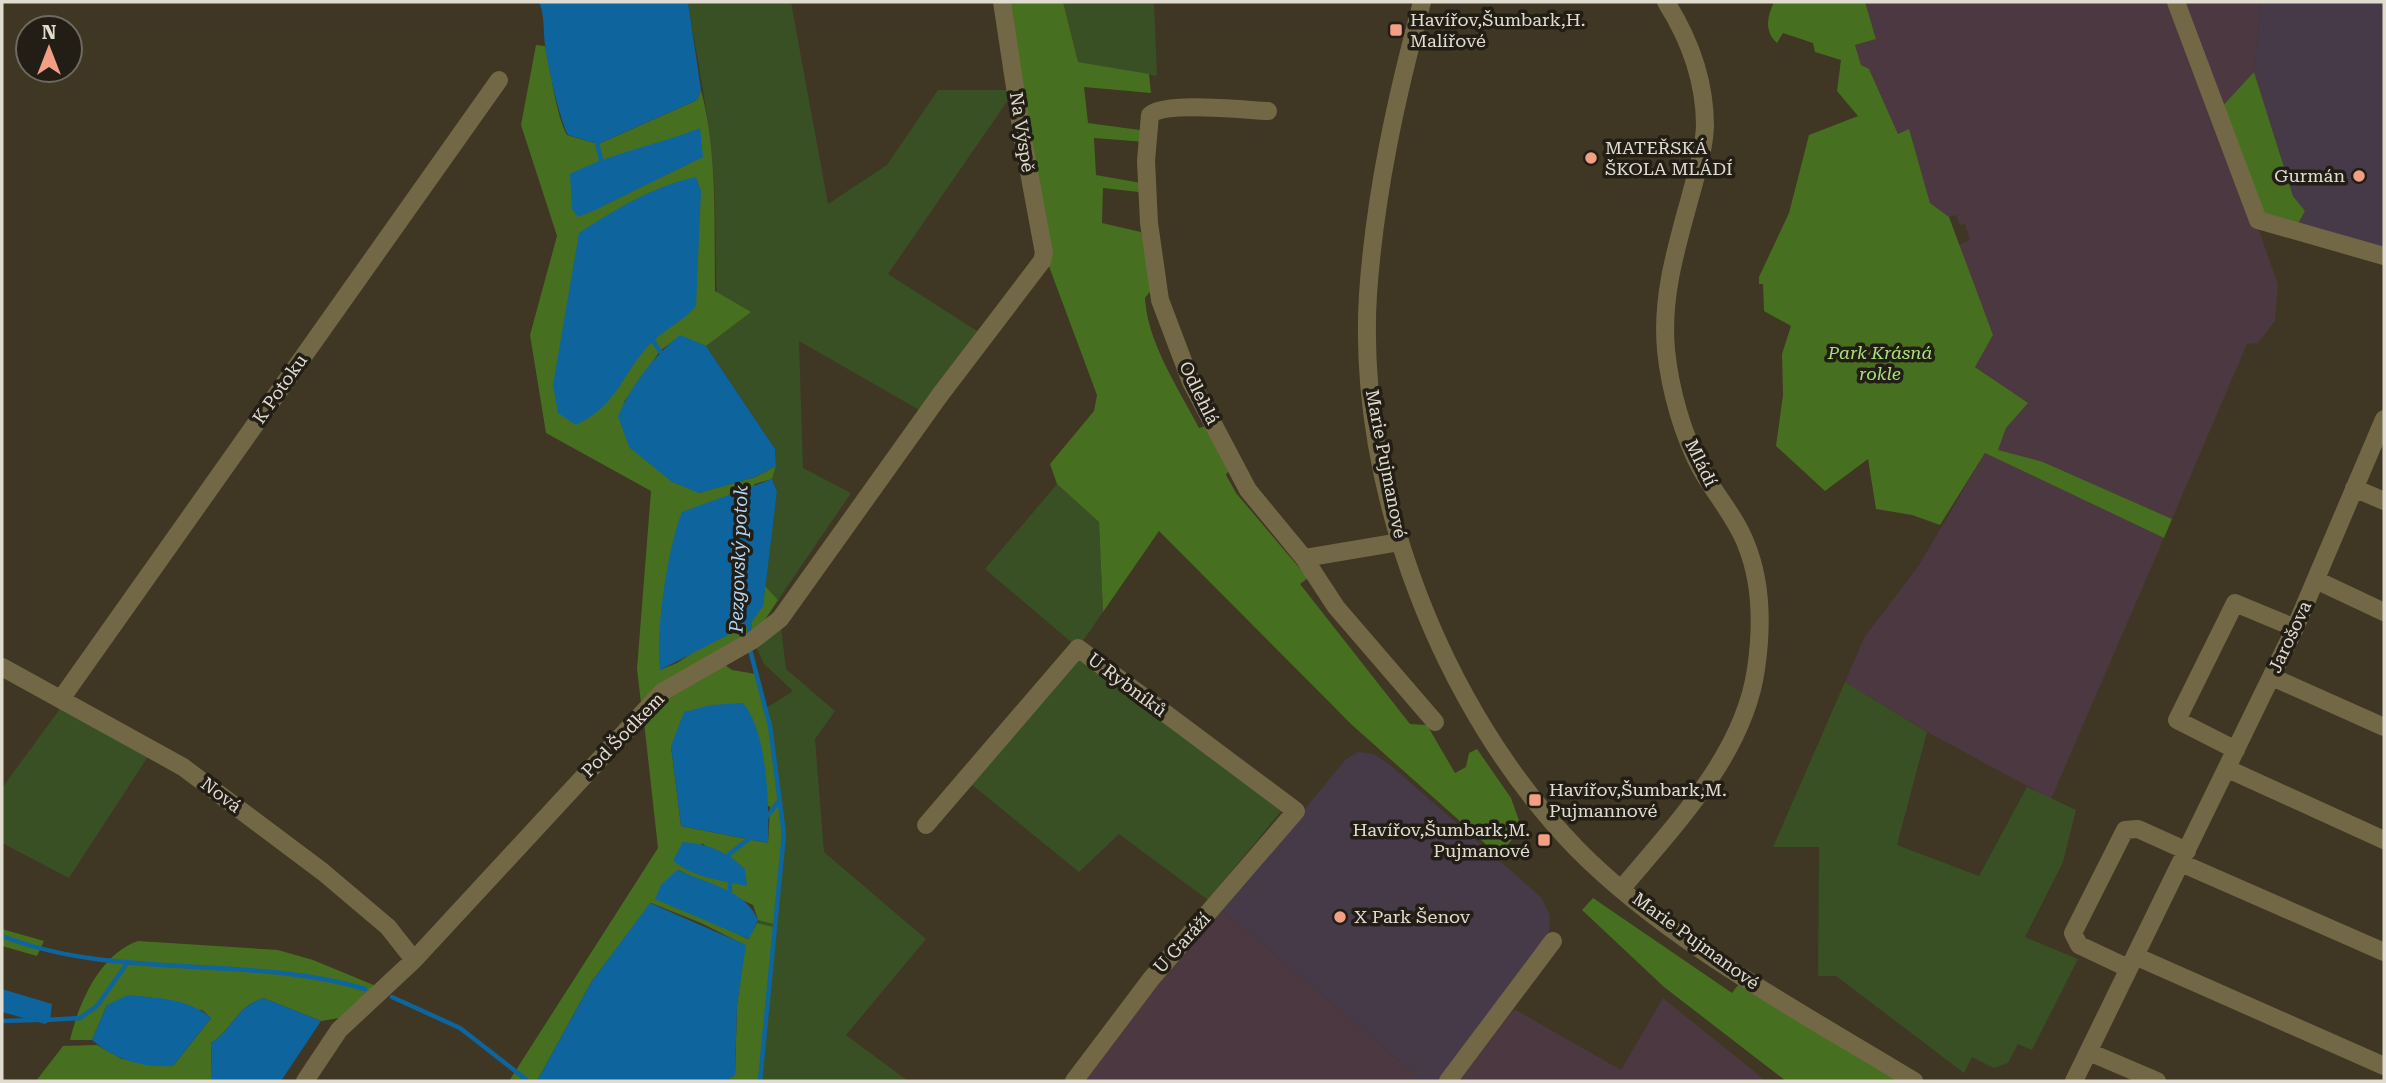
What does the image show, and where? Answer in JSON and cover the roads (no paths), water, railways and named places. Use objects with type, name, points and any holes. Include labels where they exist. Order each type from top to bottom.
[{"type":"street","name":"Na Výspě","points":[[1002,2],[1044,253],[1042,261]]},
{"type":"street","name":"Marie Pujmanové","points":[[1422,2],[1380,183],[1368,294],[1369,370],[1381,457],[1399,542],[1428,625],[1465,698],[1509,765],[1551,820],[1578,849],[1622,888],[1718,962],[1914,1081]]},
{"type":"street","name":"Mládí","points":[[1622,888],[1702,790],[1738,726],[1753,688],[1762,620],[1746,543],[1701,469],[1681,420],[1668,364],[1665,308],[1668,279],[1700,159],[1705,127],[1696,60],[1683,29],[1666,2]]},
{"type":"street","points":[[2176,2],[2258,220],[2384,256]]},
{"type":"street","name":"K Potoku","points":[[61,699],[499,80]]},
{"type":"street","name":"Odlehlá","points":[[1268,111],[1155,110],[1150,115],[1146,161],[1149,223],[1160,300],[1191,382],[1248,490],[1304,558],[1336,607],[1435,722]]},
{"type":"street","name":"Pod Šodkem","points":[[305,1081],[339,1030],[414,960],[662,692],[753,640],[780,619],[940,396],[1042,261]]},
{"type":"street","name":"Jarošova","points":[[2074,1081],[2295,628],[2384,419]]},
{"type":"street","points":[[2354,488],[2384,501]]},
{"type":"street","points":[[1304,558],[1399,542]]},
{"type":"street","points":[[2316,580],[2384,612]]},
{"type":"street","points":[[2236,750],[2177,720],[2235,603],[2295,628]]},
{"type":"street","name":"U Rybníků","points":[[926,825],[1078,648],[1296,811]]},
{"type":"street","name":"Nová","points":[[2,667],[183,767],[323,872],[388,928],[414,960]]},
{"type":"street","points":[[2272,677],[2384,727]]},
{"type":"street","points":[[2228,769],[2384,840]]},
{"type":"street","name":"U Garáží","points":[[1074,1081],[1151,979],[1296,811]]},
{"type":"street","points":[[2384,952],[2184,857],[2138,829],[2124,830],[2073,933],[2078,945],[2131,962],[2384,1066]]},
{"type":"street","points":[[1448,1081],[1553,941]]},
{"type":"street","points":[[2089,1052],[2157,1081]]},
{"type":"water","points":[[539,2],[688,2],[701,90],[697,100],[598,144],[568,135],[551,78]]},
{"type":"water","points":[[700,128],[703,157],[578,217],[572,209],[570,174],[602,160]]},
{"type":"water","points":[[696,177],[701,191],[696,306],[653,341],[602,408],[576,425],[558,413],[553,385],[579,233],[650,192]]},
{"type":"water","points":[[680,335],[706,346],[775,449],[776,466],[755,477],[699,493],[672,482],[629,447],[618,416],[644,372]]},
{"type":"water","points":[[772,479],[777,492],[763,606],[751,623],[660,670],[659,635],[664,590],[682,512]]},
{"type":"water","points":[[743,703],[758,732],[762,750],[767,789],[768,843],[681,826],[671,746],[684,712],[711,705]]},
{"type":"water","points":[[683,842],[709,847],[731,858],[745,869],[747,886],[708,878],[680,866],[673,860]]},
{"type":"water","points":[[677,870],[735,894],[744,901],[758,920],[749,939],[655,899],[661,885]]},
{"type":"water","points":[[650,903],[746,945],[737,1005],[735,1075],[726,1081],[537,1081],[592,981]]},
{"type":"water","points":[[2,989],[52,1004],[50,1021],[45,1024],[2,1012]]},
{"type":"water","points":[[128,995],[183,1003],[211,1018],[173,1066],[151,1066],[130,1061],[110,1053],[92,1040],[107,1005]]},
{"type":"water","points":[[263,998],[321,1021],[281,1081],[212,1081],[211,1043],[246,1007]]},
{"type":"waterway","name":"Pezgovský potok","points":[[596,139],[602,164]]},
{"type":"waterway","name":"Pezgovský potok","points":[[651,338],[662,354]]},
{"type":"waterway","name":"Pezgovský potok","points":[[749,637],[750,618]]},
{"type":"waterway","name":"Pezgovský potok","points":[[749,646],[770,726],[784,834],[760,1081]]},
{"type":"waterway","points":[[766,818],[778,802]]},
{"type":"waterway","points":[[729,858],[729,854],[753,836]]},
{"type":"waterway","points":[[730,877],[730,896]]},
{"type":"waterway","points":[[2,936],[46,950],[91,958],[275,972],[365,989]]},
{"type":"waterway","points":[[45,1020],[80,1018],[97,1006],[128,962]]},
{"type":"waterway","points":[[392,997],[460,1028],[528,1081]]},
{"type":"waterway","points":[[2,1021],[36,1020]]},
{"type":"place","name":"Havířov,Šumbark,H. Malířové","points":[[1396,30]]},
{"type":"place","name":"MATEŘSKÁ ŠKOLA MLÁDÍ","points":[[1591,158]]},
{"type":"place","name":"Gurmán","points":[[2359,176]]},
{"type":"place","name":"Havířov,Šumbark,M. Pujmannové","points":[[1535,800]]},
{"type":"place","name":"Havířov,Šumbark,M. Pujmanové","points":[[1544,840]]},
{"type":"place","name":"X Park Šenov","points":[[1340,917]]},
{"type":"park label","name":"Park Krásná rokle","points":[[1880,363]]}]
